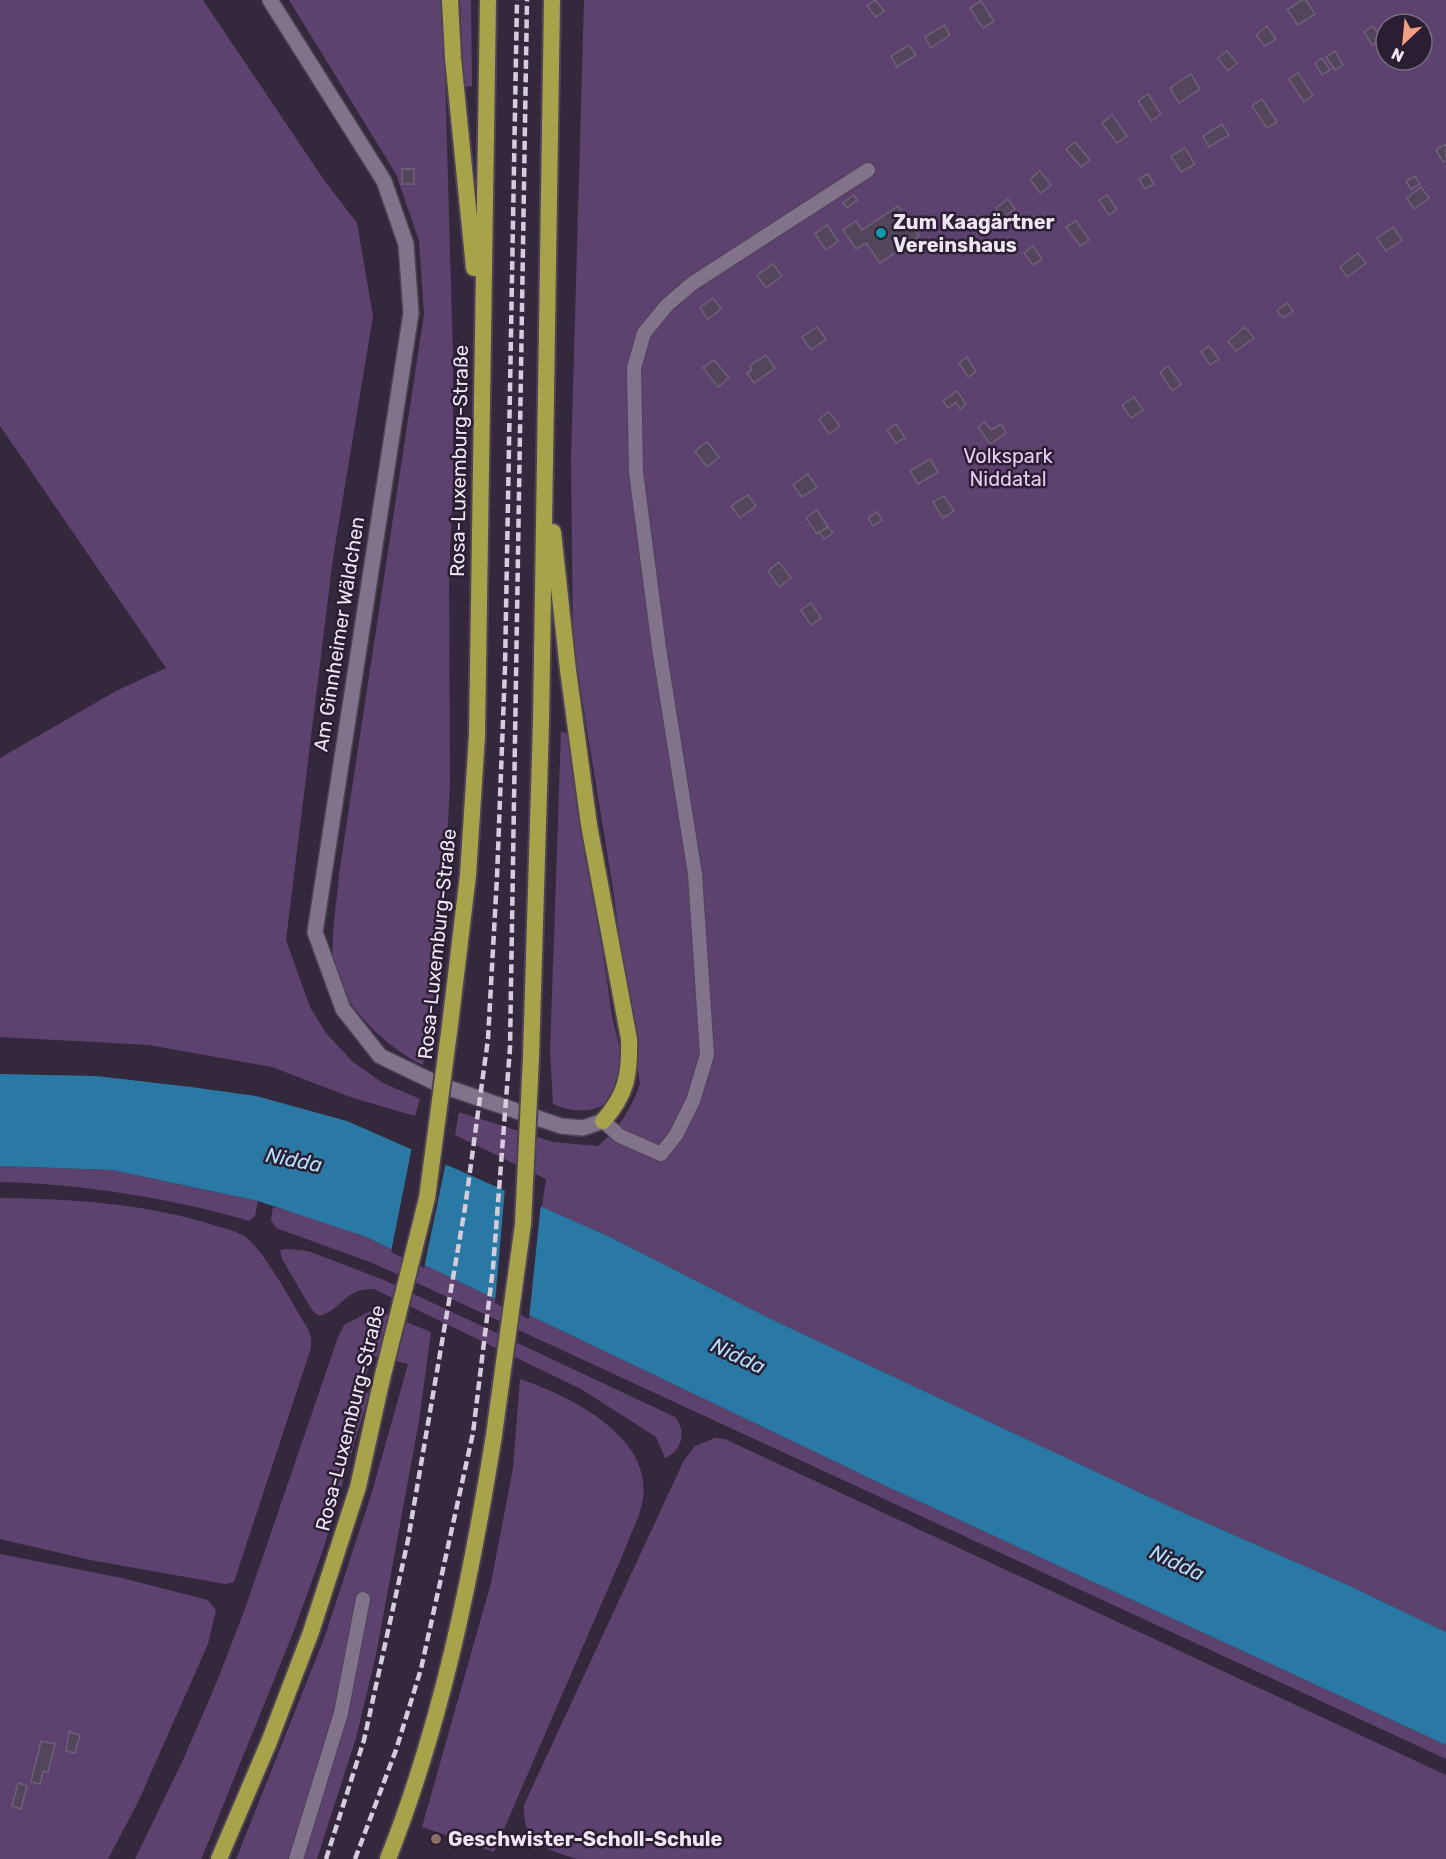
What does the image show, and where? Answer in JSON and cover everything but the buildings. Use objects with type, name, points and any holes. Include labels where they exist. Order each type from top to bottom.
[{"type":"highway","points":[[450,0],[453,58],[481,332]]},
{"type":"highway","name":"Rosa-Luxemburg-Straße","points":[[219,1859],[269,1742],[311,1632],[358,1487],[427,1198],[468,875],[477,736],[481,332],[488,0]]},
{"type":"highway","points":[[388,1859],[407,1809],[444,1685],[473,1563],[494,1435],[523,1224],[538,877],[552,0]]},
{"type":"highway","points":[[544,458],[568,670],[590,825],[628,1039],[630,1070],[626,1086],[603,1121]]},
{"type":"street","name":"Am Ginnheimer Wäldchen","points":[[270,0],[384,181],[406,244],[411,313],[315,932],[343,1009],[380,1056],[440,1085],[561,1126],[584,1128],[603,1121]]},
{"type":"lane","points":[[603,1121],[620,1136],[661,1154],[676,1135],[693,1101],[707,1055],[695,874],[659,648],[636,472],[634,368],[644,333],[667,305],[693,283],[868,170]]},
{"type":"lane","points":[[296,1859],[341,1713],[363,1599]]},
{"type":"green space","points":[[0,0],[203,0],[324,180],[357,223],[373,316],[333,558],[286,940],[310,1007],[326,1033],[353,1062],[383,1083],[420,1099],[415,1116],[353,1098],[272,1067],[149,1045],[0,1037],[0,758],[116,691],[166,668],[0,426]]},
{"type":"green space","points":[[289,0],[443,0],[453,358],[453,483],[449,577],[450,782],[443,930],[423,1065],[395,1048],[366,1022],[344,992],[336,976],[333,961],[333,929],[339,874],[424,314],[419,241],[396,174]]},
{"type":"green space","points":[[460,0],[471,0],[472,86],[464,87]]},
{"type":"green space","name":"Volkspark Niddatal","points":[[584,0],[1446,0],[1446,1632],[1350,1586],[1175,1509],[771,1319],[608,1236],[542,1207],[546,1179],[455,1135],[459,1112],[553,1142],[598,1146],[624,1118],[640,1084],[613,889],[573,643],[571,460]]},
{"type":"green space","points":[[561,731],[569,735],[578,817],[622,1066],[619,1086],[614,1096],[597,1108],[586,1110],[564,1108],[553,1104],[550,1052]]},
{"type":"green space","points":[[0,1166],[112,1170],[258,1201],[255,1216],[249,1221],[158,1199],[94,1189],[0,1182]]},
{"type":"green space","points":[[0,1198],[81,1201],[134,1207],[226,1229],[247,1238],[263,1256],[279,1281],[308,1329],[311,1348],[234,1582],[225,1584],[90,1560],[0,1539]]},
{"type":"green space","points":[[273,1207],[302,1214],[364,1236],[886,1486],[1446,1745],[1446,1759],[428,1288],[370,1262],[276,1228],[271,1220]]},
{"type":"green space","points":[[280,1250],[308,1251],[384,1280],[675,1417],[682,1434],[679,1446],[665,1458],[656,1437],[581,1389],[374,1289],[356,1292],[327,1313],[319,1316],[312,1310],[282,1259]]},
{"type":"green space","points":[[374,1309],[431,1332],[419,1421],[376,1655],[356,1738],[317,1859],[236,1859],[325,1636],[372,1492],[408,1364],[371,1355],[363,1390],[369,1394],[323,1550],[293,1633],[203,1855],[201,1859],[135,1859],[183,1760],[218,1679],[246,1606],[338,1337],[344,1325]]},
{"type":"green space","points":[[520,1379],[562,1396],[585,1409],[623,1440],[636,1459],[643,1480],[642,1504],[626,1547],[494,1852],[422,1827],[491,1583],[513,1468]]},
{"type":"green space","points":[[715,1438],[725,1439],[1446,1775],[1446,1859],[577,1859],[546,1848],[531,1837],[524,1818],[524,1805],[684,1460],[695,1446]]},
{"type":"green space","points":[[0,1554],[122,1578],[208,1600],[216,1610],[208,1644],[138,1802],[108,1859],[0,1859]]},
{"type":"water","name":"Nidda","points":[[0,1074],[96,1076],[256,1096],[347,1121],[608,1236],[771,1319],[1175,1509],[1350,1586],[1446,1632],[1446,1745],[886,1486],[364,1236],[258,1201],[112,1170],[0,1166]]},
{"type":"pier","points":[[412,1147],[446,1162],[424,1268],[391,1252]]},
{"type":"pier","points":[[505,1188],[541,1203],[529,1319],[495,1303]]},
{"type":"railway","points":[[326,1859],[364,1740],[408,1540],[465,1208],[488,1039],[505,668],[517,0]]},
{"type":"railway","points":[[355,1859],[396,1750],[421,1669],[473,1433],[493,1268],[510,1048],[527,0]]},
{"type":"place","name":"Zum Kaagärtner Vereinshaus","points":[[881,233]]},
{"type":"place","name":"Geschwister-Scholl-Schule","points":[[436,1839]]}]
